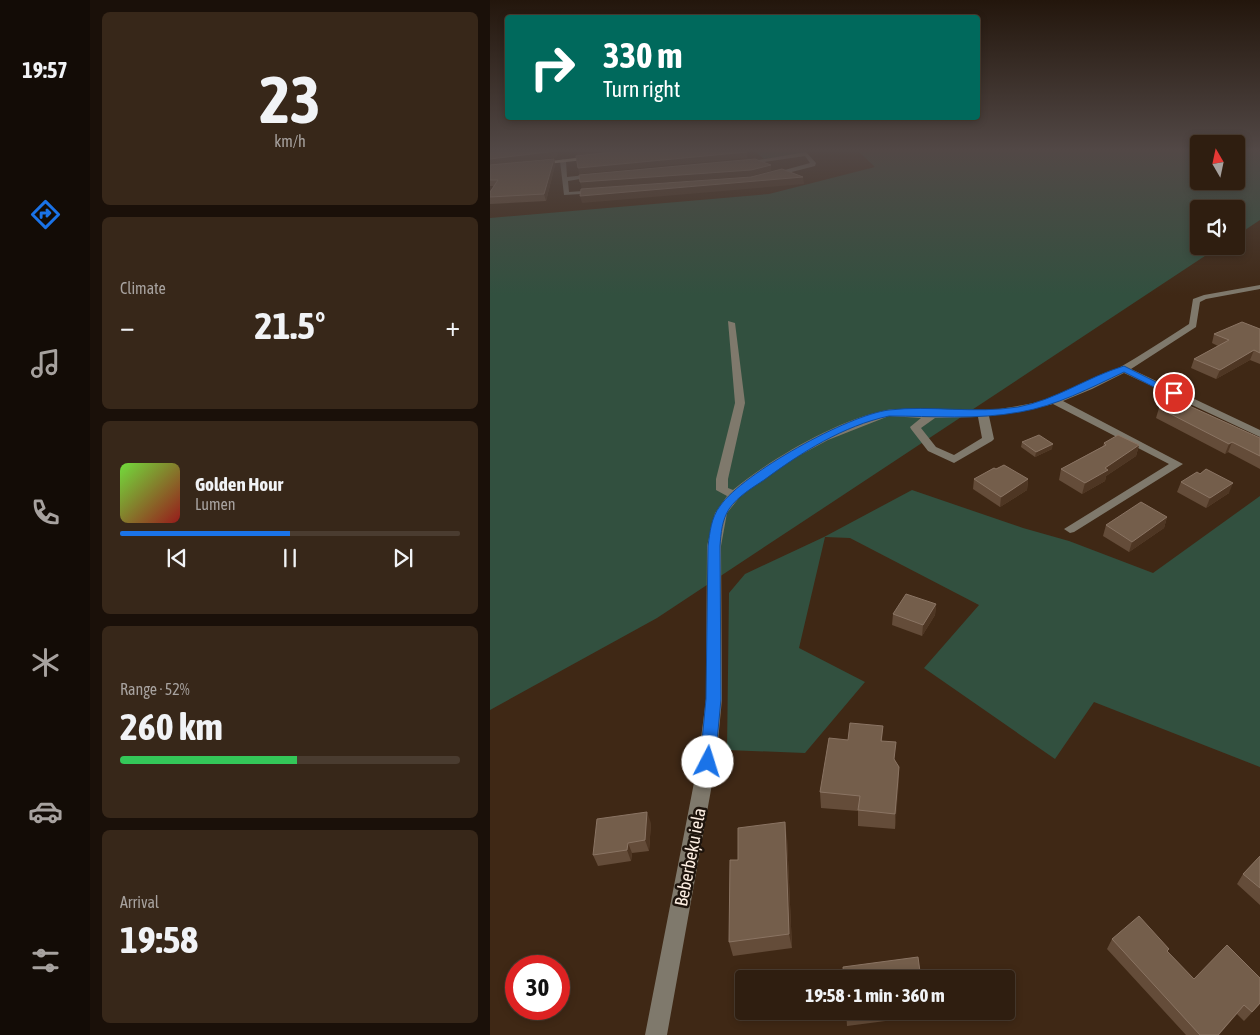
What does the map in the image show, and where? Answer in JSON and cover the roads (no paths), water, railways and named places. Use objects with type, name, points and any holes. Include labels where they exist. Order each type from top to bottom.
[{"type":"street","name":"Beberbeķu iela","points":[[656,1035],[708,762],[714,699],[714,546],[717,524],[724,508],[735,495],[796,452],[835,432],[874,416],[889,413],[983,413],[1020,409],[1053,400],[1124,369],[1192,325],[1196,301],[1204,297],[1260,287]]},
{"type":"street","points":[[731,323],[740,402],[722,478],[722,490],[735,495]]},
{"type":"street","points":[[1124,369],[1260,434]]},
{"type":"street","points":[[1053,400],[1178,464],[1070,529]]},
{"type":"street","points":[[934,414],[915,427],[932,449],[954,460],[988,439],[983,413]]}]
